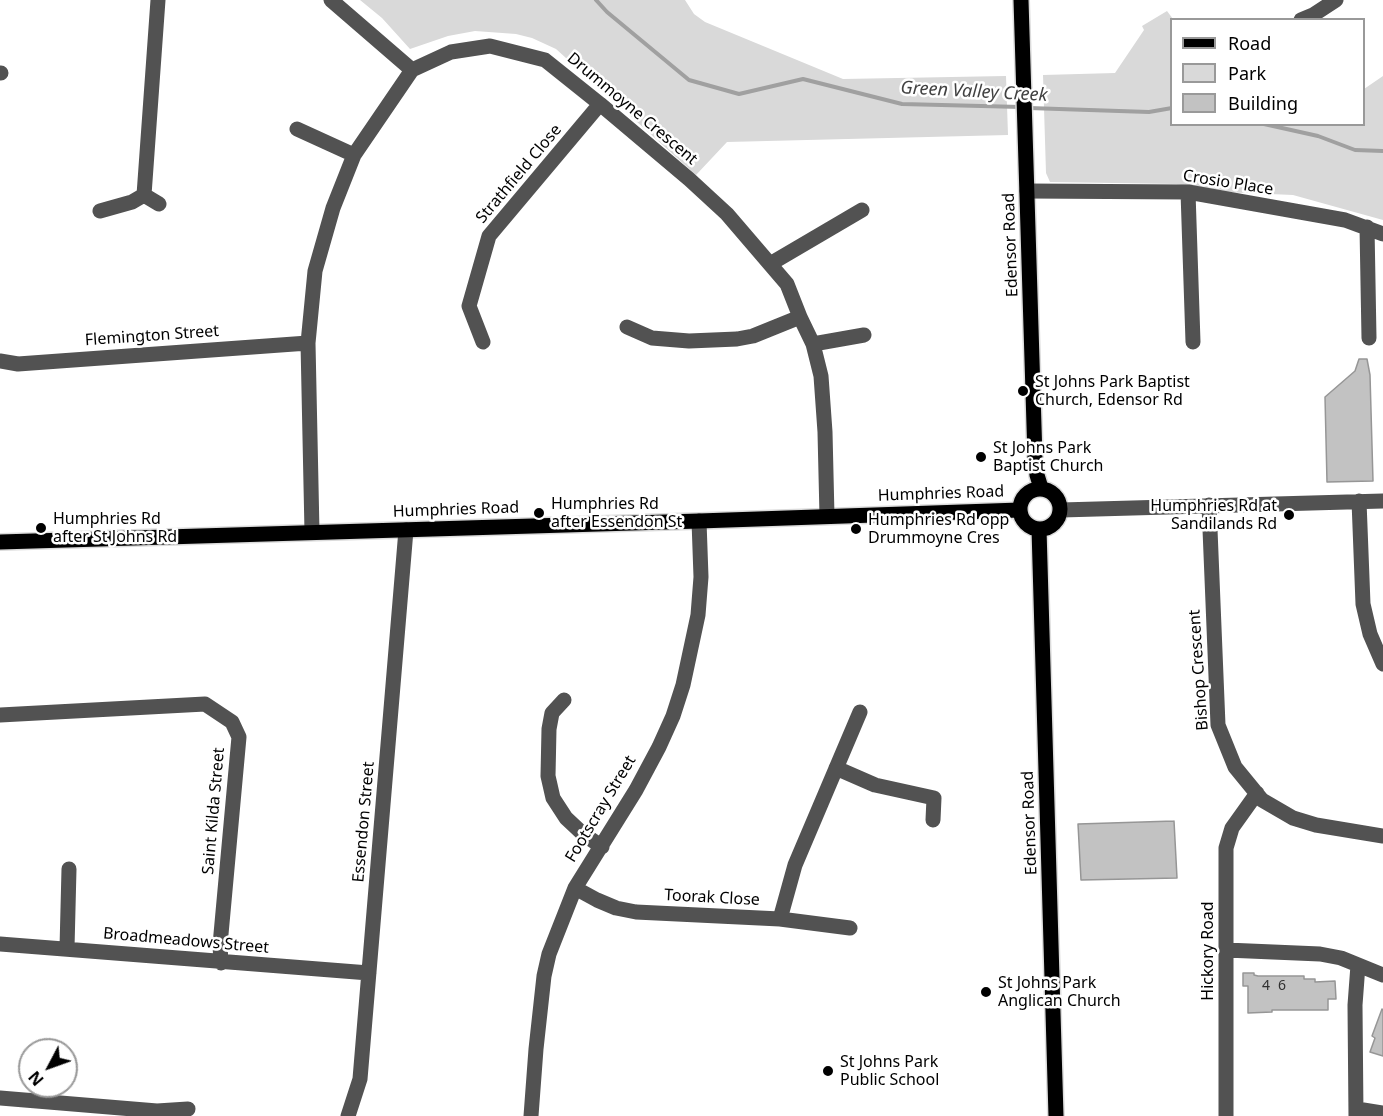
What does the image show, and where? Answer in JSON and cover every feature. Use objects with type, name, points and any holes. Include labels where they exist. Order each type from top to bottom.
[{"type":"main road","name":"Edensor Road","points":[[1021,0],[1035,458],[1036,475],[1041,488]]},
{"type":"main road","points":[[1041,488],[1047,489],[1056,496],[1061,510],[1052,525],[1039,529],[1026,523],[1020,510],[1021,503],[1028,492],[1041,488]]},
{"type":"main road","name":"Humphries Road","points":[[0,542],[1020,510]]},
{"type":"main road","name":"Edensor Road","points":[[1039,529],[1056,1116]]},
{"type":"street","points":[[144,195],[158,0]]},
{"type":"street","points":[[312,532],[308,343],[315,271],[333,208],[354,155],[412,70],[331,0]]},
{"type":"street","points":[[1306,18],[1336,0]]},
{"type":"street","name":"Drummoyne Crescent","points":[[412,70],[451,52],[490,46],[545,60],[689,179],[727,214],[788,284],[813,344],[821,376],[827,516]]},
{"type":"street","name":"Strathfield Close","points":[[483,342],[469,306],[489,236],[600,104]]},
{"type":"street","points":[[297,129],[354,155]]},
{"type":"street","name":"Crosio Place","points":[[1027,191],[1188,192],[1345,220],[1383,234]]},
{"type":"street","points":[[1188,192],[1193,342]]},
{"type":"street","points":[[144,195],[159,204]]},
{"type":"street","points":[[100,211],[132,202],[144,195]]},
{"type":"street","points":[[770,264],[862,210]]},
{"type":"street","points":[[1367,227],[1369,338]]},
{"type":"street","points":[[627,327],[652,338],[689,341],[737,339],[753,336],[800,317]]},
{"type":"street","points":[[813,344],[864,335]]},
{"type":"street","name":"Flemington Street","points":[[0,361],[18,364],[308,343]]},
{"type":"street","points":[[1359,501],[1363,604],[1370,634],[1383,664]]},
{"type":"street","points":[[1061,510],[1383,501]]},
{"type":"street","name":"Bishop Crescent","points":[[1209,505],[1218,725],[1235,767],[1257,794],[1274,809],[1293,818],[1316,825],[1383,836]]},
{"type":"street","name":"Footscray Street","points":[[531,1116],[544,976],[549,954],[575,888],[636,790],[659,747],[673,716],[683,685],[698,615],[701,577],[699,521]]},
{"type":"street","name":"Essendon Street","points":[[348,1116],[360,1079],[406,530]]},
{"type":"street","points":[[564,700],[552,713],[549,729],[548,776],[553,798],[566,818],[602,847]]},
{"type":"street","name":"Saint Kilda Street","points":[[0,715],[204,704],[232,722],[239,737],[220,945],[221,963]]},
{"type":"street","points":[[780,919],[795,865],[860,712]]},
{"type":"street","points":[[836,768],[875,785],[934,798],[933,820]]},
{"type":"street","name":"Hickory Road","points":[[1226,1116],[1226,848],[1233,828],[1257,794]]},
{"type":"street","points":[[67,948],[69,869]]},
{"type":"street","name":"Toorak Close","points":[[575,888],[616,908],[636,912],[780,919],[850,928]]},
{"type":"street","name":"Broadmeadows Street","points":[[0,944],[369,973]]},
{"type":"street","points":[[1226,950],[1320,954],[1341,958],[1383,975]]},
{"type":"street","points":[[1358,965],[1355,1005],[1357,1112],[1383,1113]]},
{"type":"street","points":[[0,1098],[157,1111],[188,1109]]},
{"type":"green space","points":[[360,0],[685,0],[694,14],[705,22],[843,79],[1006,76],[1008,135],[727,142],[696,175],[556,49],[532,38],[516,34],[475,31],[448,36],[410,49],[382,18]]},
{"type":"green space","points":[[1167,11],[1172,18],[1170,18],[1170,126],[1365,126],[1365,88],[1383,76],[1383,220],[1293,195],[1223,192],[1176,184],[1050,182],[1046,173],[1043,75],[1115,73],[1144,30],[1142,26]]},
{"type":"building","points":[[1359,359],[1367,359],[1370,375],[1373,481],[1327,482],[1325,397],[1355,371]]},
{"type":"building","points":[[1174,821],[1177,878],[1081,880],[1078,824]]},
{"type":"building","points":[[1243,973],[1254,973],[1258,976],[1304,976],[1304,979],[1315,979],[1315,982],[1335,981],[1336,999],[1328,999],[1328,1010],[1272,1010],[1272,1012],[1248,1013],[1248,986],[1243,986]]},
{"type":"building","points":[[1382,1009],[1383,1056],[1370,1052],[1375,1038],[1372,1036]]},
{"type":"waterway","name":"Green Valley Creek","points":[[596,0],[607,12],[689,80],[739,94],[803,79],[902,104],[1021,107]]},
{"type":"waterway","name":"Green Valley Creek","points":[[1029,108],[1149,112],[1170,108]]},
{"type":"waterway","name":"Green Valley Creek","points":[[1273,126],[1318,136],[1355,150],[1383,151]]},
{"type":"place","name":"St Johns Park Baptist Church, Edensor Rd","points":[[1023,391]]},
{"type":"place","name":"St Johns Park Baptist Church","points":[[981,457]]},
{"type":"place","name":"Humphries Rd after Essendon St","points":[[539,513]]},
{"type":"place","name":"Humphries Rd at Sandilands Rd","points":[[1289,515]]},
{"type":"place","name":"Humphries Rd after St Johns Rd","points":[[41,528]]},
{"type":"place","name":"Humphries Rd opp Drummoyne Cres","points":[[856,529]]},
{"type":"place","name":"St Johns Park Anglican Church","points":[[986,992]]},
{"type":"place","name":"St Johns Park Public School","points":[[828,1071]]}]
